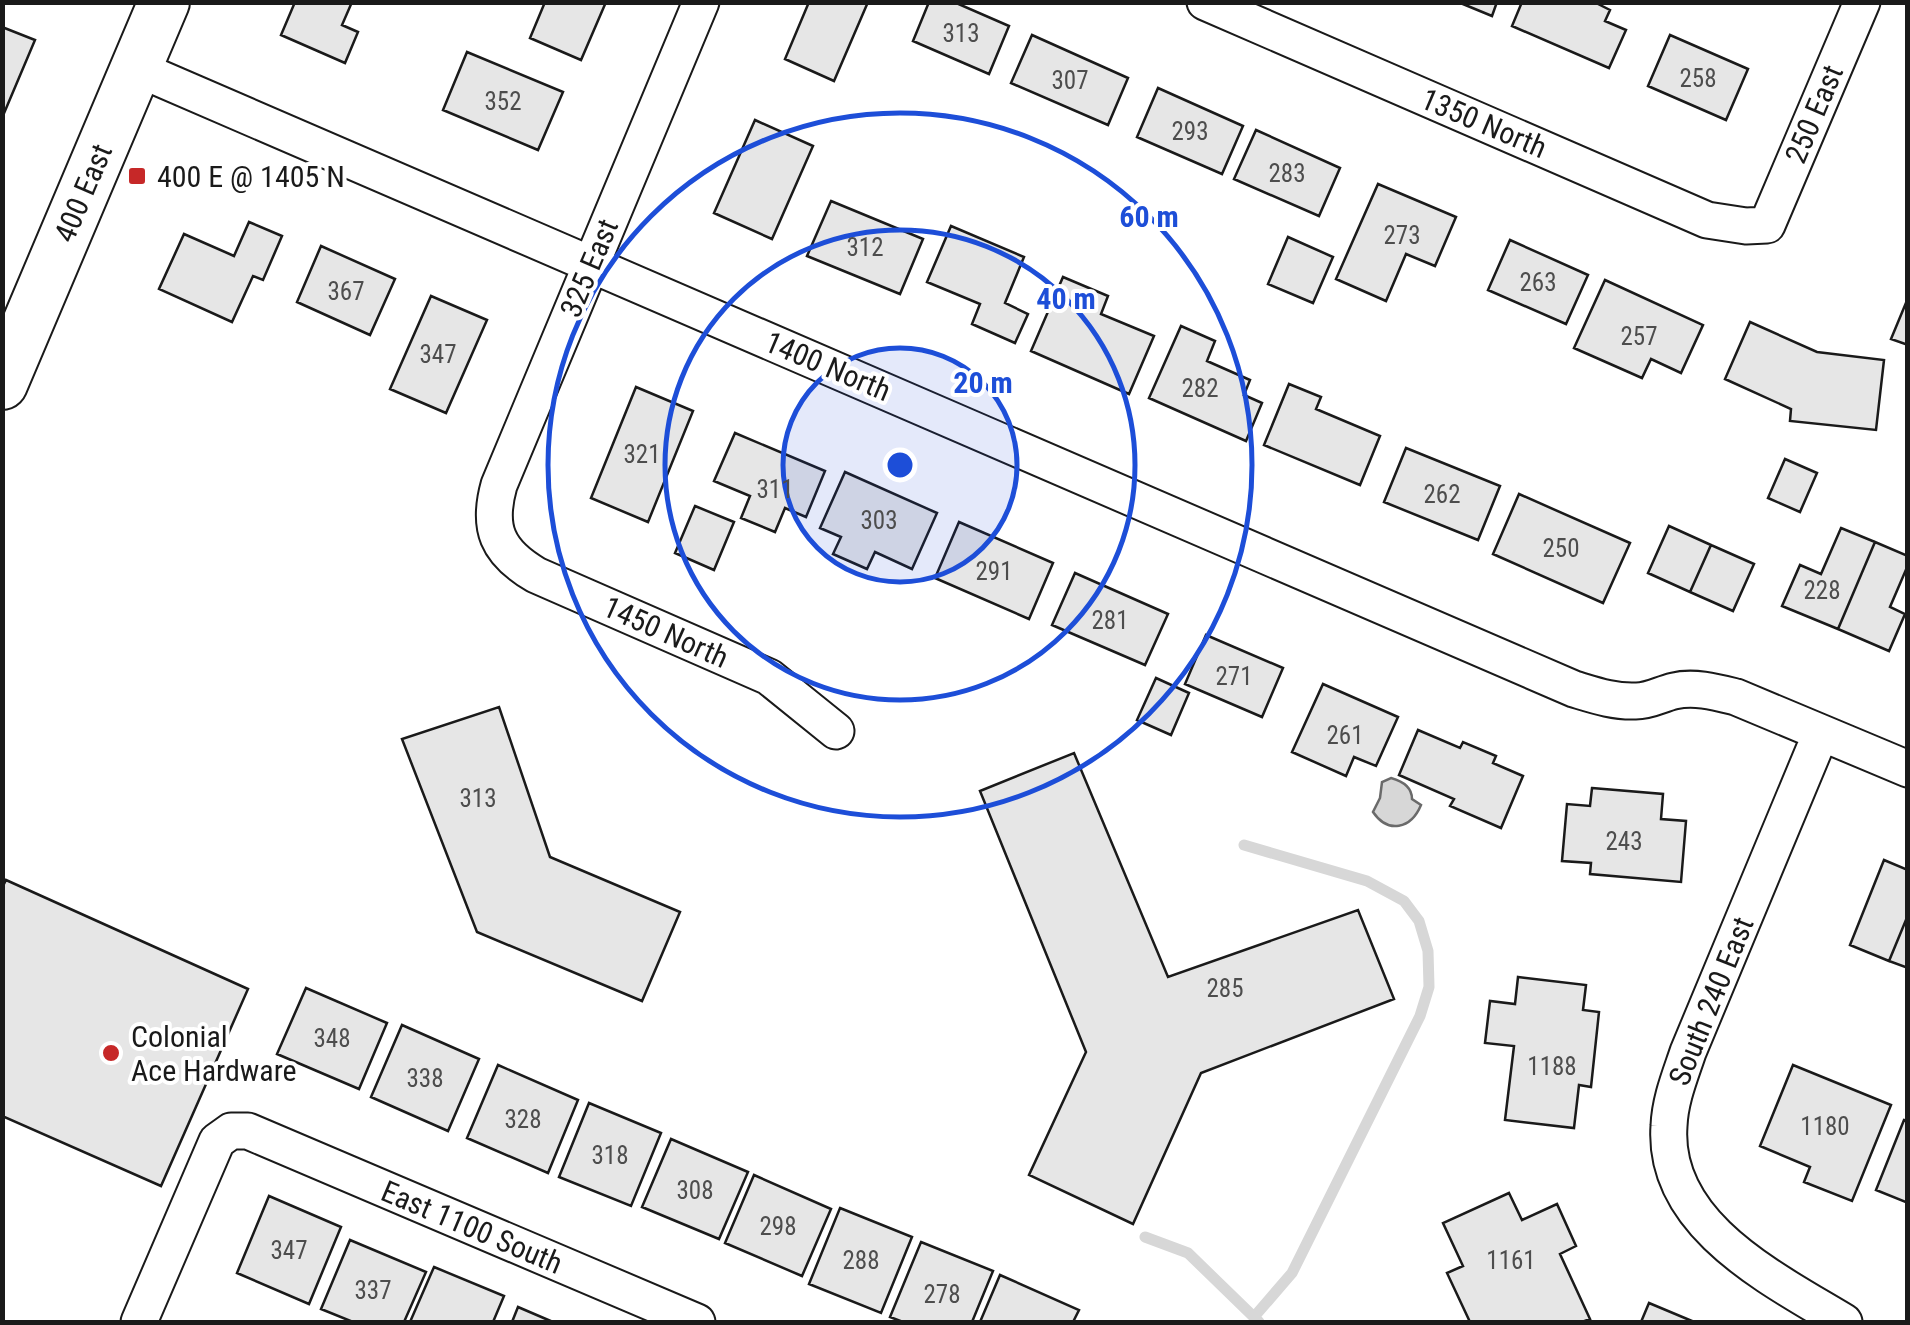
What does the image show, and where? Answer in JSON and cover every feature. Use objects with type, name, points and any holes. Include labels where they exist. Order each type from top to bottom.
[{"type":"main road","name":"400 East","points":[[2,384],[164,2]]},
{"type":"street","name":"325 East","points":[[497,538],[494,502],[499,485],[701,2]]},
{"type":"street","name":"1350 North","points":[[1205,2],[1706,220],[1767,225]]},
{"type":"street","name":"250 East","points":[[1767,225],[1862,2]]},
{"type":"street","name":"1400 North","points":[[136,68],[1574,689],[1636,701],[1674,691],[1715,692],[1908,769]]},
{"type":"street","name":"1450 North","points":[[497,538],[520,566],[536,575],[769,677],[836,730]]},
{"type":"street","name":"South 240 East","points":[[1821,733],[1688,1052],[1673,1096],[1669,1148],[1677,1178],[1710,1230],[1766,1275],[1844,1322]]},
{"type":"street","name":"East 1100 South","points":[[139,1322],[217,1141],[230,1131],[248,1131],[697,1322]]},
{"type":"shaded area","points":[[1391,778],[1406,785],[1412,799],[1421,805],[1411,819],[1399,826],[1385,824],[1373,812],[1382,782]]},
{"type":"building","points":[[295,2],[352,2],[342,25],[358,32],[345,63],[281,35]]},
{"type":"building","points":[[545,2],[606,2],[581,60],[530,38]]},
{"type":"building","points":[[809,2],[868,2],[834,81],[785,59]]},
{"type":"building","points":[[929,2],[954,2],[1009,26],[989,74],[913,41]]},
{"type":"building","points":[[1458,2],[1497,2],[1492,16]]},
{"type":"building","points":[[1522,2],[1594,2],[1610,10],[1605,21],[1626,30],[1609,68],[1512,26]]},
{"type":"building","points":[[2,27],[35,40],[2,118]]},
{"type":"building","points":[[1032,35],[1128,78],[1108,125],[1011,83]]},
{"type":"building","points":[[1670,35],[1748,69],[1726,120],[1648,86]]},
{"type":"building","points":[[467,52],[563,92],[538,150],[443,110]]},
{"type":"building","points":[[1158,88],[1243,126],[1222,174],[1137,137]]},
{"type":"building","points":[[755,120],[813,146],[772,239],[714,213]]},
{"type":"building","points":[[1256,130],[1340,168],[1319,216],[1234,179]]},
{"type":"building","points":[[1378,184],[1456,217],[1435,266],[1406,254],[1386,301],[1336,279]]},
{"type":"building","points":[[831,201],[923,239],[900,294],[807,256]]},
{"type":"building","points":[[249,222],[282,236],[263,280],[253,276],[232,322],[159,289],[184,234],[234,256]]},
{"type":"building","points":[[951,226],[1024,257],[1005,303],[1028,314],[1015,343],[972,324],[980,304],[927,282]]},
{"type":"building","points":[[1288,237],[1333,257],[1313,303],[1268,284]]},
{"type":"building","points":[[1510,240],[1588,275],[1566,324],[1488,290]]},
{"type":"building","points":[[321,246],[395,279],[370,335],[297,302]]},
{"type":"building","points":[[1063,277],[1108,296],[1101,314],[1154,336],[1129,394],[1031,351]]},
{"type":"building","points":[[1605,280],[1703,325],[1681,373],[1651,359],[1642,378],[1574,348]]},
{"type":"building","points":[[431,296],[487,320],[446,413],[390,389]]},
{"type":"building","points":[[1908,298],[1908,345],[1891,339]]},
{"type":"building","points":[[1750,322],[1817,352],[1884,360],[1876,430],[1790,421],[1791,409],[1725,379]]},
{"type":"building","points":[[1181,326],[1215,341],[1207,361],[1250,380],[1244,395],[1262,403],[1246,441],[1149,398]]},
{"type":"building","points":[[1289,384],[1321,397],[1316,409],[1380,436],[1360,485],[1264,445]]},
{"type":"building","points":[[636,387],[693,411],[648,522],[591,498]]},
{"type":"building","points":[[735,433],[825,471],[806,517],[785,508],[775,532],[741,518],[750,496],[714,481]]},
{"type":"building","points":[[1406,448],[1500,486],[1478,540],[1384,502]]},
{"type":"building","points":[[1785,459],[1817,473],[1800,512],[1768,498]]},
{"type":"building","points":[[845,472],[937,513],[912,569],[875,552],[867,569],[833,554],[841,537],[820,528]]},
{"type":"building","points":[[1519,494],[1630,543],[1603,603],[1493,554]]},
{"type":"building","points":[[695,506],[734,522],[714,570],[675,553]]},
{"type":"building","points":[[959,522],[1053,563],[1029,619],[935,578]]},
{"type":"building","points":[[1669,526],[1711,545],[1690,592],[1648,573]]},
{"type":"building","points":[[1841,528],[1875,542],[1838,629],[1782,606],[1800,565],[1821,574]]},
{"type":"building","points":[[1875,542],[1908,556],[1890,607],[1905,614],[1889,651],[1838,629]]},
{"type":"building","points":[[1711,545],[1754,564],[1733,611],[1690,592]]},
{"type":"building","points":[[1075,573],[1168,614],[1145,665],[1052,625]]},
{"type":"building","points":[[1206,635],[1283,668],[1262,717],[1185,684]]},
{"type":"building","points":[[1156,678],[1189,693],[1171,735],[1137,720]]},
{"type":"building","points":[[1323,684],[1398,717],[1376,766],[1354,757],[1346,776],[1292,752]]},
{"type":"building","points":[[499,707],[550,857],[680,912],[642,1001],[477,932],[402,739]]},
{"type":"building","points":[[1418,730],[1460,748],[1463,742],[1496,756],[1493,763],[1523,776],[1501,828],[1450,806],[1454,799],[1399,775]]},
{"type":"building","points":[[1074,753],[1168,977],[1358,910],[1394,999],[1201,1073],[1133,1224],[1029,1175],[1086,1052],[980,791]]},
{"type":"building","points":[[1592,788],[1663,794],[1661,819],[1686,821],[1681,882],[1590,874],[1591,863],[1562,861],[1567,804],[1590,806]]},
{"type":"building","points":[[1884,860],[1908,870],[1908,915],[1889,961],[1850,945]]},
{"type":"building","name":"Colonial Ace Hardware","points":[[6,880],[248,989],[161,1186],[2,1116],[2,888]]},
{"type":"building","points":[[1908,915],[1908,968],[1889,961]]},
{"type":"building","points":[[1518,977],[1586,985],[1583,1010],[1599,1012],[1591,1087],[1579,1085],[1574,1128],[1505,1120],[1514,1046],[1485,1043],[1490,1001],[1515,1004]]},
{"type":"building","points":[[306,988],[387,1023],[359,1089],[277,1054]]},
{"type":"building","points":[[402,1025],[479,1059],[448,1131],[371,1097]]},
{"type":"building","points":[[498,1065],[578,1100],[548,1173],[467,1138]]},
{"type":"building","points":[[1793,1065],[1891,1105],[1852,1201],[1804,1182],[1810,1167],[1760,1146]]},
{"type":"building","points":[[589,1103],[661,1133],[631,1206],[559,1177]]},
{"type":"building","points":[[1904,1120],[1908,1121],[1908,1203],[1876,1190]]},
{"type":"building","points":[[671,1139],[748,1172],[719,1239],[642,1207]]},
{"type":"building","points":[[754,1175],[831,1209],[802,1276],[725,1243]]},
{"type":"building","points":[[1509,1193],[1522,1220],[1557,1204],[1576,1246],[1560,1254],[1590,1319],[1470,1322],[1447,1273],[1463,1266],[1443,1223]]},
{"type":"building","points":[[269,1196],[341,1227],[309,1304],[237,1273]]},
{"type":"building","points":[[840,1208],[912,1237],[881,1313],[809,1284]]},
{"type":"building","points":[[350,1240],[426,1272],[404,1322],[353,1322],[321,1309]]},
{"type":"building","points":[[921,1242],[993,1271],[972,1322],[903,1322],[890,1317]]},
{"type":"building","points":[[434,1267],[504,1296],[493,1322],[410,1322]]},
{"type":"building","points":[[1000,1275],[1079,1310],[1073,1322],[980,1322]]},
{"type":"building","points":[[1649,1303],[1692,1321],[1641,1322]]},
{"type":"building","points":[[518,1307],[553,1322],[512,1322]]},
{"type":"waterway","points":[[1244,845],[1367,881],[1404,901],[1419,921],[1428,951],[1429,987],[1420,1016],[1292,1273],[1254,1317]]},
{"type":"waterway","points":[[1145,1237],[1188,1253],[1259,1322]]},
{"type":"place","name":"400 E @ 1405 N","points":[[137,176]]},
{"type":"place","name":"Colonial Ace Hardware","points":[[111,1053]]}]
